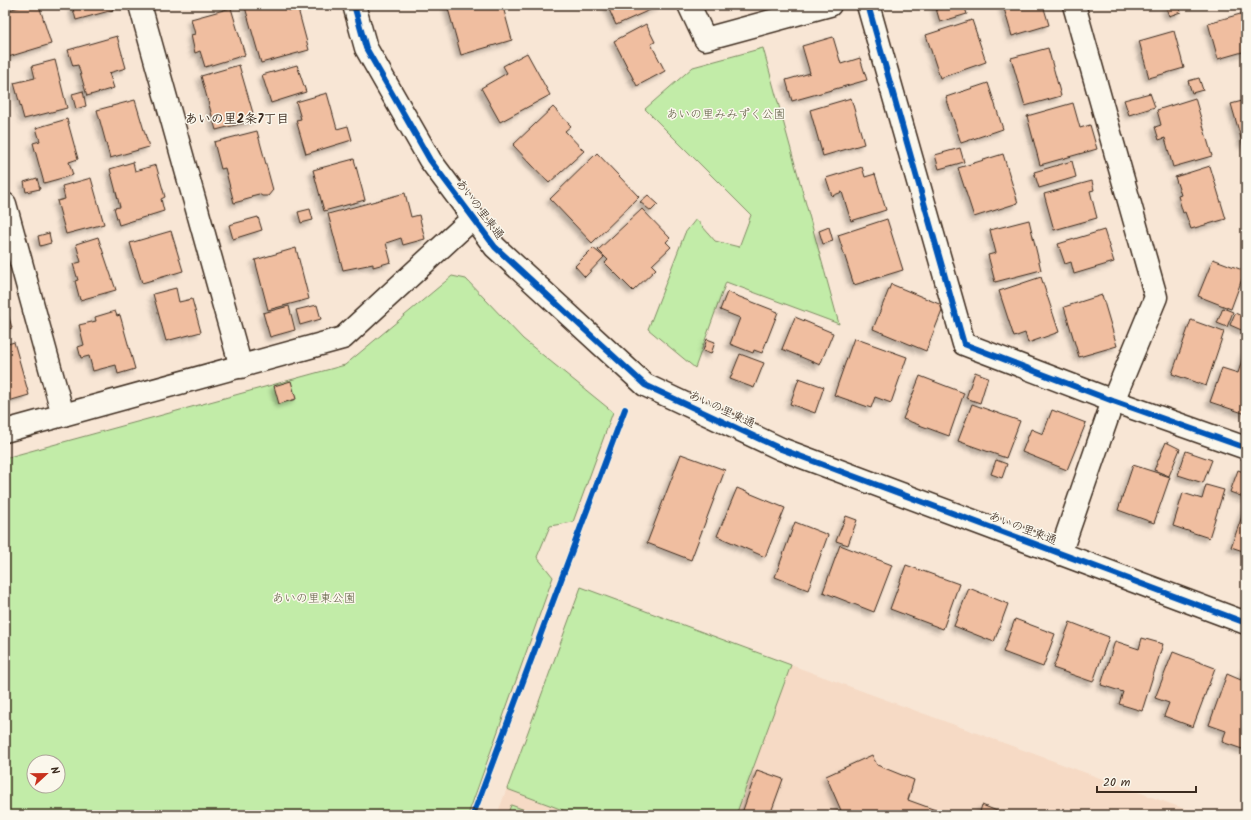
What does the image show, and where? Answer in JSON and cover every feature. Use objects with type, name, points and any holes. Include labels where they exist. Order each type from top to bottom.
[{"type":"street","points":[[140,5],[241,366]]},
{"type":"street","name":"あいの里東通","points":[[354,5],[366,48],[430,160],[495,248],[645,385],[781,449],[1246,623]]},
{"type":"street","points":[[689,5],[705,40],[830,5]]},
{"type":"street","points":[[868,5],[964,344],[1113,401],[1246,448]]},
{"type":"street","points":[[1060,554],[1113,401],[1156,297],[1074,5]]},
{"type":"street","points":[[5,204],[64,415]]},
{"type":"street","points":[[5,431],[343,338],[473,218]]},
{"type":"shaded area","points":[[581,587],[791,665],[1201,815],[497,815]]},
{"type":"green space","name":"あいの里みみずく公園","points":[[763,48],[839,324],[726,282],[695,368],[648,329],[685,233],[696,219],[715,241],[739,247],[751,215],[645,109],[693,67]]},
{"type":"green space","name":"あいの里東公園","points":[[452,276],[466,279],[523,339],[613,412],[573,522],[550,526],[537,557],[553,577],[468,815],[5,815],[5,458],[345,365]]},
{"type":"green space","points":[[581,587],[791,665],[736,815],[576,815],[507,789]]},
{"type":"green space","points":[[511,805],[539,815],[507,815]]},
{"type":"building","points":[[26,5],[39,5],[51,44],[8,57],[5,46],[5,11]]},
{"type":"building","points":[[72,5],[112,5],[113,10],[76,20]]},
{"type":"building","points":[[252,5],[288,5],[290,11],[298,9],[309,50],[261,63],[245,7]]},
{"type":"building","points":[[447,5],[508,5],[503,7],[512,40],[461,55]]},
{"type":"building","points":[[607,5],[661,5],[616,25]]},
{"type":"building","points":[[935,5],[964,5],[967,14],[940,22]]},
{"type":"building","points":[[1003,5],[1043,5],[1049,25],[1012,36]]},
{"type":"building","points":[[1178,5],[1181,12],[1169,16],[1166,8]]},
{"type":"building","points":[[231,8],[245,55],[205,67],[200,51],[195,53],[191,35],[195,34],[191,19]]},
{"type":"building","points":[[1244,13],[1246,51],[1218,59],[1208,23]]},
{"type":"building","points":[[972,20],[986,62],[940,78],[926,35]]},
{"type":"building","points":[[646,24],[655,42],[651,44],[665,71],[637,86],[614,41]]},
{"type":"building","points":[[1174,31],[1184,68],[1149,78],[1139,41]]},
{"type":"building","points":[[117,36],[126,68],[109,73],[114,88],[87,96],[78,65],[73,66],[68,50]]},
{"type":"building","points":[[833,37],[841,64],[860,58],[867,80],[792,101],[786,80],[810,73],[802,46]]},
{"type":"building","points":[[1048,48],[1061,96],[1025,106],[1011,58]]},
{"type":"building","points":[[527,53],[550,95],[500,122],[481,88],[507,73],[503,66]]},
{"type":"building","points":[[55,60],[67,108],[24,119],[14,83],[35,78],[32,66]]},
{"type":"building","points":[[239,65],[255,120],[216,130],[201,76]]},
{"type":"building","points":[[297,65],[306,92],[271,103],[262,75]]},
{"type":"building","points":[[1199,78],[1203,90],[1192,93],[1188,81]]},
{"type":"building","points":[[988,83],[1003,129],[961,143],[946,97]]},
{"type":"building","points":[[83,91],[86,106],[76,109],[72,94]]},
{"type":"building","points":[[327,93],[337,129],[348,126],[352,140],[306,154],[296,120],[301,119],[296,102]]},
{"type":"building","points":[[1150,93],[1155,107],[1129,115],[1124,100]]},
{"type":"building","points":[[851,98],[864,144],[823,156],[810,110]]},
{"type":"building","points":[[1195,98],[1212,156],[1173,167],[1165,138],[1159,140],[1155,127],[1161,125],[1157,110]]},
{"type":"building","points":[[135,100],[149,147],[110,158],[97,110]]},
{"type":"building","points":[[1246,100],[1246,144],[1243,145],[1231,104]]},
{"type":"building","points":[[1073,103],[1080,128],[1090,125],[1097,149],[1040,165],[1027,116]]},
{"type":"building","points":[[553,107],[571,126],[565,131],[584,151],[549,183],[513,145]]},
{"type":"building","points":[[67,119],[78,159],[69,162],[73,175],[44,183],[33,143],[40,141],[36,128]]},
{"type":"building","points":[[257,131],[273,190],[268,196],[262,196],[259,194],[251,196],[252,198],[234,203],[225,168],[221,169],[214,142]]},
{"type":"building","points":[[960,148],[964,162],[939,169],[935,155]]},
{"type":"building","points":[[597,153],[639,197],[592,243],[550,199]]},
{"type":"building","points":[[1003,154],[1018,203],[974,217],[958,168]]},
{"type":"building","points":[[354,159],[365,200],[324,211],[313,170]]},
{"type":"building","points":[[1072,161],[1076,177],[1039,188],[1034,172]]},
{"type":"building","points":[[133,162],[135,171],[156,165],[165,197],[161,199],[164,211],[119,225],[114,208],[120,207],[110,169]]},
{"type":"building","points":[[1210,166],[1226,219],[1191,229],[1185,212],[1183,213],[1178,196],[1181,195],[1175,177]]},
{"type":"building","points":[[862,167],[865,177],[875,174],[886,210],[851,221],[842,192],[832,196],[826,178]]},
{"type":"building","points":[[37,178],[40,189],[26,192],[24,182]]},
{"type":"building","points":[[91,178],[104,224],[66,234],[57,201],[65,199],[62,186]]},
{"type":"building","points":[[1092,181],[1094,190],[1090,191],[1097,218],[1054,230],[1044,194]]},
{"type":"building","points":[[405,193],[411,217],[419,215],[425,239],[403,245],[401,238],[386,243],[391,262],[373,267],[373,264],[343,270],[328,214]]},
{"type":"building","points":[[648,195],[658,204],[651,211],[640,202]]},
{"type":"building","points":[[310,209],[313,220],[301,223],[298,212]]},
{"type":"building","points":[[642,209],[670,238],[666,242],[671,247],[652,265],[656,269],[633,291],[605,263],[608,260],[598,250]]},
{"type":"building","points":[[258,217],[262,230],[233,239],[229,225]]},
{"type":"building","points":[[887,219],[903,270],[854,285],[838,235]]},
{"type":"building","points":[[1029,220],[1041,270],[995,282],[988,255],[996,253],[990,230]]},
{"type":"building","points":[[829,227],[833,241],[823,244],[819,231]]},
{"type":"building","points":[[1104,230],[1114,262],[1074,274],[1071,262],[1065,264],[1058,244]]},
{"type":"building","points":[[171,231],[183,271],[142,283],[130,243]]},
{"type":"building","points":[[49,233],[51,243],[40,246],[38,236]]},
{"type":"building","points":[[98,237],[116,290],[80,300],[75,281],[78,280],[73,264],[81,262],[76,244]]},
{"type":"building","points":[[296,248],[309,299],[268,310],[255,260]]},
{"type":"building","points":[[593,248],[604,257],[585,277],[575,266]]},
{"type":"building","points":[[1213,259],[1245,271],[1231,309],[1198,296]]},
{"type":"building","points":[[1041,277],[1059,332],[1028,343],[1025,333],[1014,337],[999,291]]},
{"type":"building","points":[[891,284],[944,306],[926,351],[873,329]]},
{"type":"building","points":[[176,288],[179,302],[192,299],[201,332],[166,341],[153,294]]},
{"type":"building","points":[[727,292],[778,312],[762,353],[754,350],[753,353],[730,344],[740,318],[720,310]]},
{"type":"building","points":[[1102,295],[1117,346],[1079,357],[1064,307]]},
{"type":"building","points":[[5,303],[12,328],[5,330]]},
{"type":"building","points":[[317,305],[321,319],[300,325],[296,310]]},
{"type":"building","points":[[289,306],[295,330],[270,337],[263,313]]},
{"type":"building","points":[[1223,308],[1233,312],[1227,327],[1217,323]]},
{"type":"building","points":[[115,311],[117,316],[120,315],[135,369],[118,374],[116,365],[93,371],[89,356],[81,358],[78,347],[84,345],[79,325],[96,321],[95,317]]},
{"type":"building","points":[[1235,313],[1246,318],[1246,332],[1230,325]]},
{"type":"building","points":[[795,317],[833,333],[820,365],[782,349]]},
{"type":"building","points":[[1191,320],[1224,332],[1206,386],[1172,374]]},
{"type":"building","points":[[854,338],[907,357],[891,403],[875,397],[871,408],[834,395]]},
{"type":"building","points":[[707,339],[715,342],[711,354],[703,351]]},
{"type":"building","points":[[14,342],[29,395],[5,402],[5,345]]},
{"type":"building","points":[[1245,351],[1246,414],[1210,402],[1222,368],[1238,373]]},
{"type":"building","points":[[740,354],[764,363],[754,388],[730,379]]},
{"type":"building","points":[[975,372],[988,377],[980,403],[966,398]]},
{"type":"building","points":[[920,376],[964,393],[949,436],[903,419]]},
{"type":"building","points":[[799,378],[824,387],[815,413],[790,404]]},
{"type":"building","points":[[291,381],[296,399],[279,404],[274,386]]},
{"type":"building","points":[[972,404],[1020,421],[1006,458],[958,441]]},
{"type":"building","points":[[1052,410],[1086,423],[1067,470],[1022,452],[1031,429],[1043,434]]},
{"type":"building","points":[[1166,442],[1180,449],[1169,476],[1154,470]]},
{"type":"building","points":[[1186,451],[1212,460],[1203,483],[1178,475]]},
{"type":"building","points":[[681,454],[725,470],[691,560],[647,543]]},
{"type":"building","points":[[996,460],[1007,464],[1002,478],[991,474]]},
{"type":"building","points":[[1133,465],[1170,477],[1154,523],[1118,510]]},
{"type":"building","points":[[1238,470],[1246,473],[1246,498],[1230,492]]},
{"type":"building","points":[[1206,485],[1224,490],[1209,538],[1173,526],[1183,493],[1202,499]]},
{"type":"building","points":[[737,488],[785,508],[765,557],[717,536]]},
{"type":"building","points":[[1246,505],[1246,552],[1231,547]]},
{"type":"building","points":[[846,516],[857,520],[848,545],[836,541]]},
{"type":"building","points":[[795,522],[828,535],[808,590],[775,577]]},
{"type":"building","points":[[840,545],[892,565],[874,612],[823,592]]},
{"type":"building","points":[[906,565],[959,584],[943,629],[890,609]]},
{"type":"building","points":[[969,588],[1008,604],[994,642],[954,626]]},
{"type":"building","points":[[1015,619],[1055,634],[1043,667],[1003,652]]},
{"type":"building","points":[[1070,622],[1109,637],[1093,682],[1053,668]]},
{"type":"building","points":[[1142,638],[1163,644],[1142,711],[1119,704],[1123,692],[1101,685],[1115,641],[1139,649]]},
{"type":"building","points":[[1173,652],[1215,668],[1193,727],[1164,716],[1169,703],[1155,698]]},
{"type":"building","points":[[1245,668],[1245,750],[1222,742],[1226,731],[1209,725],[1227,674],[1241,680]]},
{"type":"building","points":[[872,755],[877,765],[914,780],[908,800],[941,812],[939,815],[843,815],[826,776]]},
{"type":"building","points":[[757,770],[783,779],[770,815],[749,815],[742,813]]},
{"type":"building","points":[[982,805],[1007,815],[979,815]]},
{"type":"cycle path","points":[[354,5],[366,48],[430,160],[495,247],[645,385],[781,449],[1246,623]]},
{"type":"cycle path","points":[[868,5],[964,344],[1113,401],[1246,448]]},
{"type":"cycle path","points":[[473,815],[625,409]]},
{"type":"district","name":"あいの里2条7丁目","points":[[237,118]]}]
